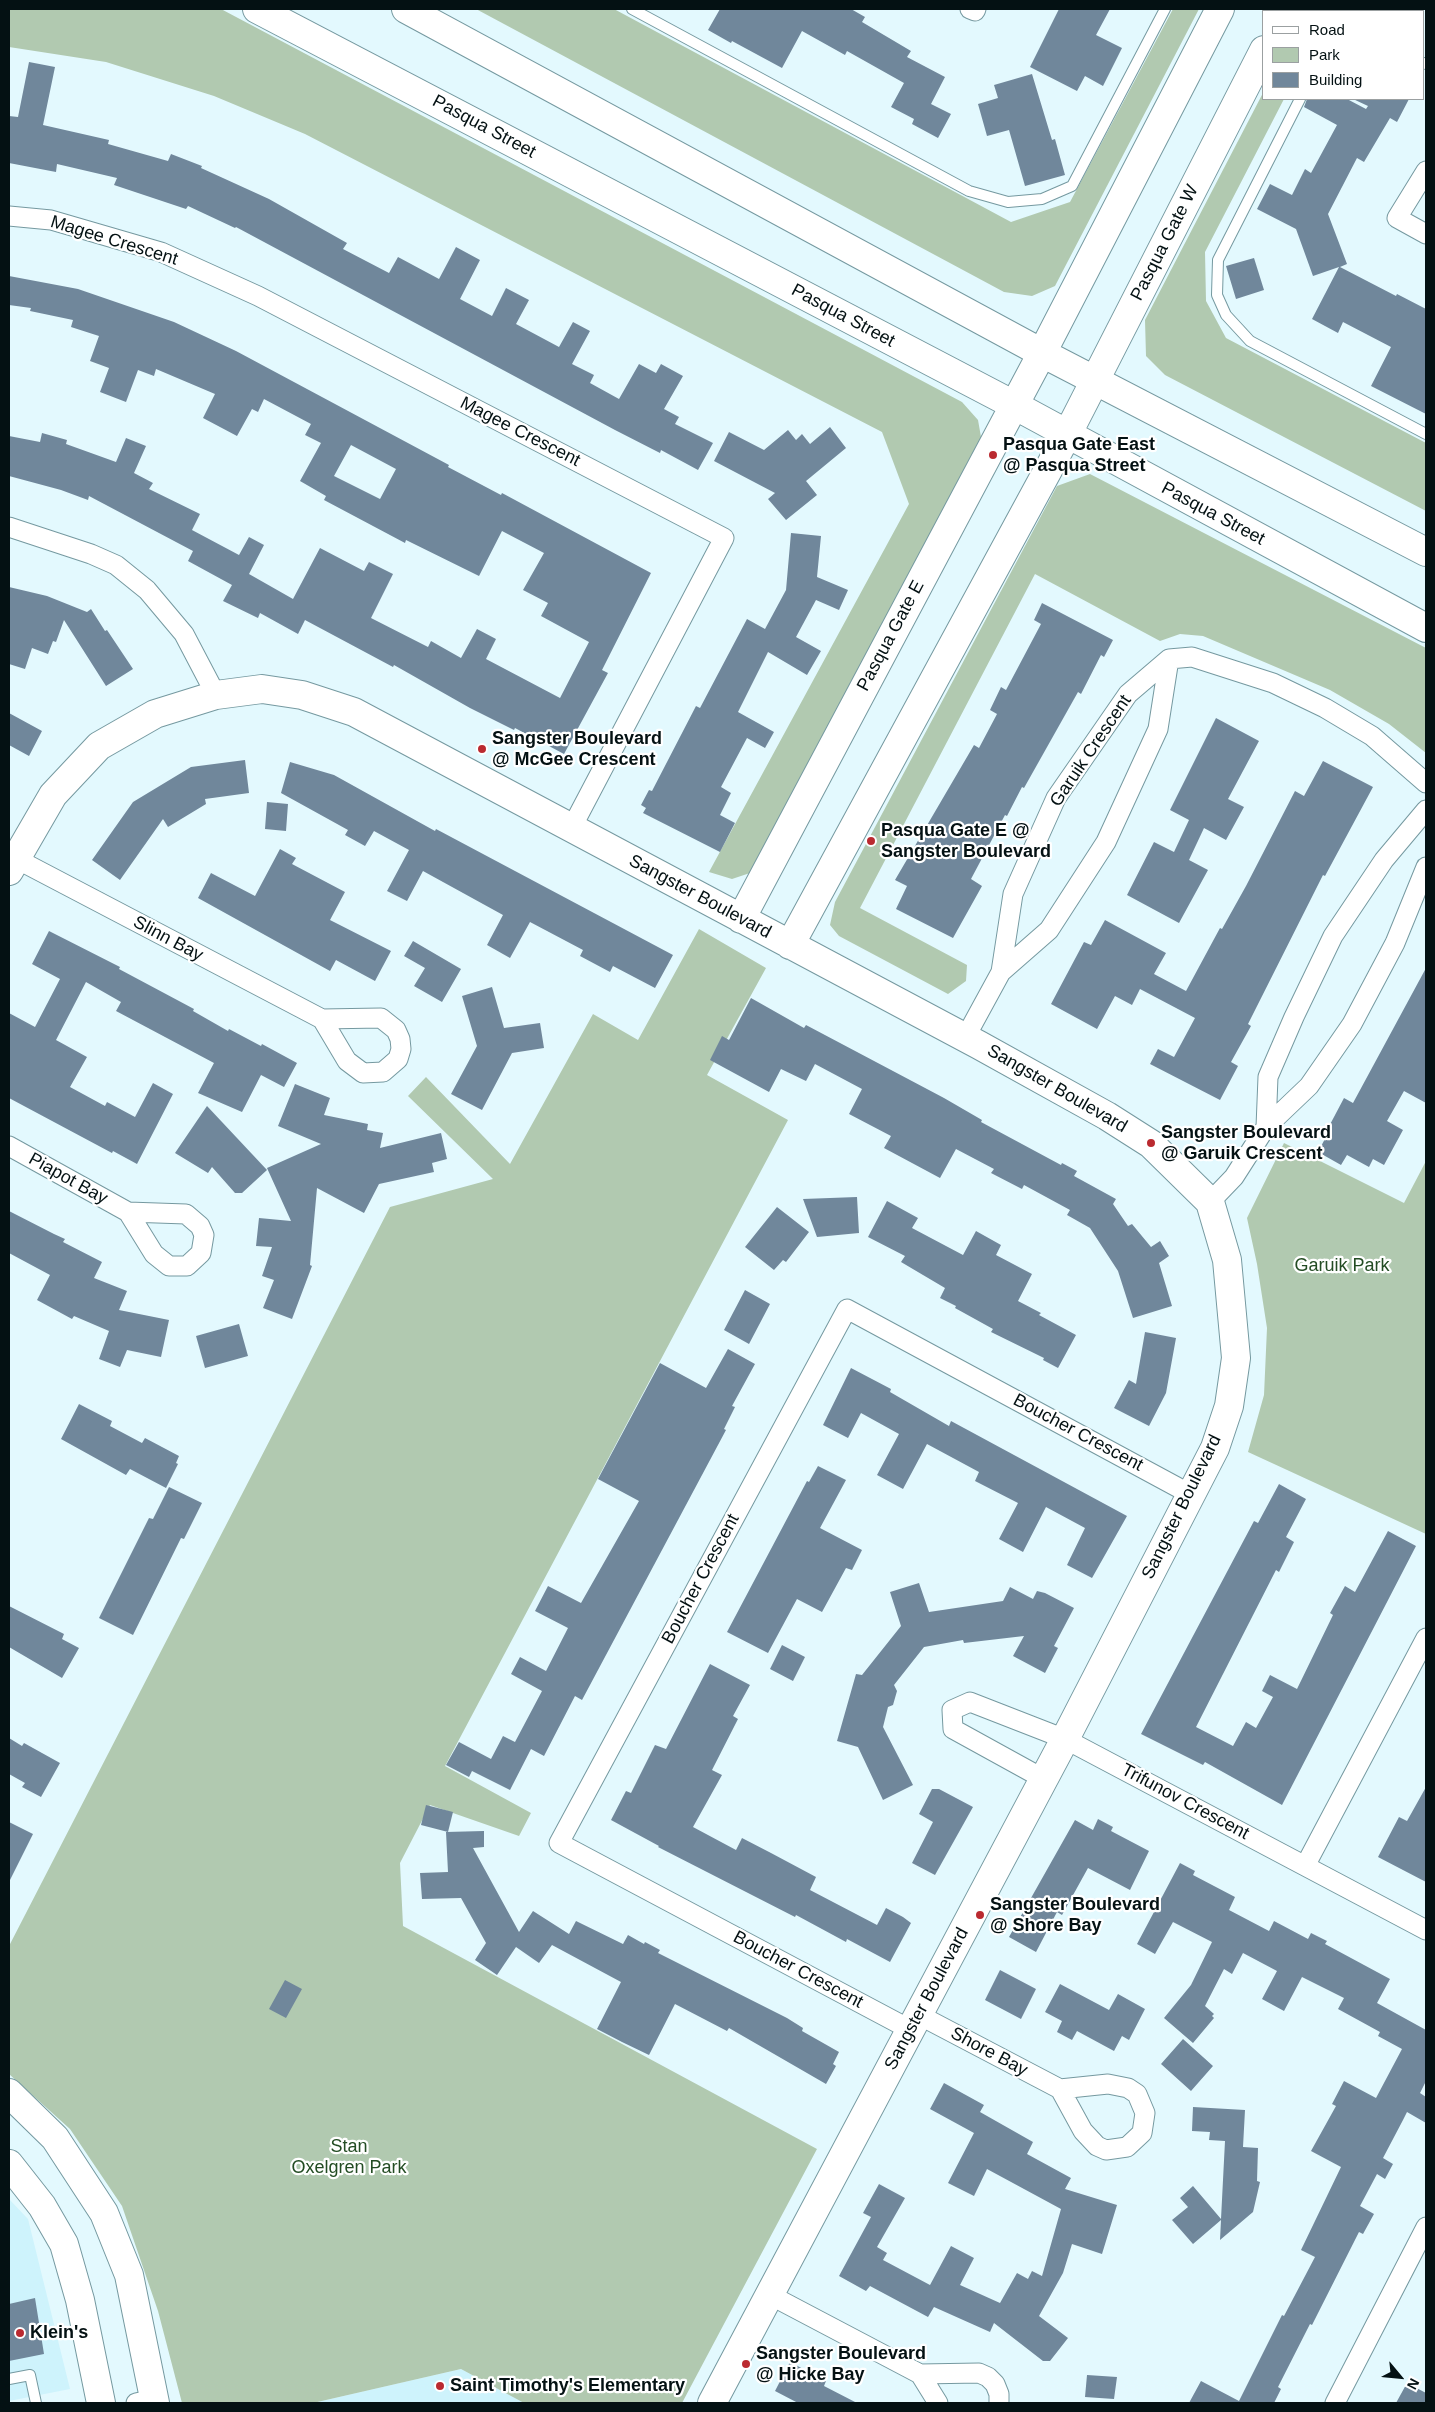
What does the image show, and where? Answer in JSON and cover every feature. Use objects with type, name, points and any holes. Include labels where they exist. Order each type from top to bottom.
[{"type":"street","name":"Pasqua Street","points":[[257,9],[1014,405],[1426,628]]},
{"type":"street","points":[[406,9],[1042,353],[1426,552]]},
{"type":"street","points":[[970,9],[975,12],[976,9]]},
{"type":"street","points":[[1042,353],[1220,9]]},
{"type":"street","name":"Pasqua Gate W","points":[[1067,435],[1262,54]]},
{"type":"street","points":[[1426,171],[1397,218],[1426,234]]},
{"type":"street","name":"Magee Crescent","points":[[9,216],[51,220],[161,252],[258,296],[724,538],[572,829]]},
{"type":"street","name":"Pasqua Gate E","points":[[741,919],[1042,353]]},
{"type":"street","points":[[790,945],[1067,435]]},
{"type":"street","points":[[9,527],[116,565],[147,590],[184,634],[216,695]]},
{"type":"street","points":[[1169,659],[1192,657],[1273,683],[1325,708],[1372,736],[1426,783]]},
{"type":"street","name":"Garuik Crescent","points":[[1002,972],[1014,894],[1056,798],[1128,694],[1169,659]]},
{"type":"street","name":"Garuik Crescent","points":[[965,1038],[1002,972],[1049,930],[1106,842],[1158,729],[1169,659]]},
{"type":"street","name":"Sangster Boulevard","points":[[11,862],[54,795],[99,746],[155,714],[216,695],[262,690],[302,694],[354,712],[965,1038],[1107,1116],[1151,1144],[1210,1202],[1227,1260],[1236,1358],[1229,1406],[1215,1448],[1065,1739],[1042,1778],[915,2022],[712,2403]]},
{"type":"street","points":[[1266,1126],[1268,1077],[1294,1017],[1333,936],[1384,860],[1426,810]]},
{"type":"street","name":"Slinn Bay","points":[[11,862],[322,1019]]},
{"type":"street","points":[[1210,1202],[1234,1177],[1266,1126],[1309,1086],[1352,1024],[1395,943],[1426,867]]},
{"type":"street","name":"Piapot Bay","points":[[9,1146],[128,1212]]},
{"type":"street","name":"Boucher Crescent","points":[[915,2022],[559,1842],[847,1309],[1190,1494]]},
{"type":"street","points":[[1305,1866],[1426,1638]]},
{"type":"street","name":"Trifunov Crescent","points":[[1042,1778],[953,1729],[952,1710],[970,1702],[1065,1739],[1426,1930]]},
{"type":"street","name":"Shore Bay","points":[[915,2022],[1060,2089]]},
{"type":"street","points":[[1108,2084],[1128,2088],[1140,2099],[1145,2113],[1142,2133],[1127,2147],[1106,2150],[1097,2146],[1083,2131],[1060,2089],[1108,2084]]},
{"type":"street","points":[[9,2092],[56,2138],[104,2213],[128,2275],[148,2402]]},
{"type":"street","points":[[9,2164],[42,2206],[64,2244],[80,2300],[101,2403]]},
{"type":"street","points":[[1335,2403],[1426,2227]]},
{"type":"street","points":[[770,2294],[920,2374],[979,2372],[995,2384],[999,2394],[999,2403]]},
{"type":"street","points":[[920,2374],[938,2403]]},
{"type":"lane","points":[[632,9],[969,191],[1008,202],[1042,199],[1072,186],[1165,9]]},
{"type":"lane","points":[[1299,100],[1218,260],[1217,295],[1226,315],[1250,341],[1426,434]]},
{"type":"lane","points":[[9,2379],[30,2375],[36,2403]]},
{"type":"shaded area","points":[[9,2199],[28,2219],[70,2389],[9,2401]]},
{"type":"shaded area","name":"Saint Timothy's Elementary","points":[[461,2369],[524,2403],[313,2403]]},
{"type":"green space","points":[[9,9],[221,9],[962,402],[978,420],[981,437],[977,453],[750,873],[732,879],[709,872],[909,504],[882,432],[305,134],[214,96],[106,62],[9,47]]},
{"type":"green space","points":[[476,9],[614,9],[1011,222],[1070,202],[1173,9],[1199,9],[1055,286],[1032,296],[1004,292]]},
{"type":"green space","points":[[1262,95],[1262,100],[1283,100],[1205,252],[1206,301],[1226,338],[1426,443],[1426,511],[1165,375],[1146,356],[1145,320]]},
{"type":"green space","points":[[1090,474],[1426,648],[1426,753],[1389,724],[1330,690],[1203,636],[1180,634],[1160,641],[1035,574],[860,908],[967,965],[966,981],[948,994],[839,936],[830,925],[835,902],[1057,486]]},
{"type":"green space","name":"Stan Oxelgren Park","points":[[699,929],[766,968],[707,1075],[788,1120],[445,1766],[531,1813],[519,1836],[430,1805],[400,1863],[403,1926],[817,2149],[682,2403],[524,2403],[461,2369],[313,2403],[182,2403],[158,2311],[122,2206],[70,2129],[9,2074],[9,1946],[390,1207],[493,1179],[408,1096],[426,1077],[510,1164],[593,1014],[638,1040]]},
{"type":"green space","name":"Garuik Park","points":[[1284,1143],[1404,1203],[1426,1161],[1426,1534],[1248,1452],[1264,1395],[1267,1328],[1257,1264],[1247,1218]]},
{"type":"building","points":[[720,9],[851,9],[865,17],[862,22],[911,51],[907,57],[945,77],[931,104],[951,114],[938,138],[912,124],[914,119],[891,107],[904,83],[847,51],[845,55],[802,31],[782,68],[708,30]]},
{"type":"building","points":[[1059,9],[1110,9],[1096,35],[1122,48],[1103,86],[1085,76],[1077,91],[1030,67]]},
{"type":"building","points":[[29,62],[55,67],[43,125],[109,140],[108,144],[168,161],[171,154],[202,166],[201,168],[269,199],[347,243],[343,249],[389,273],[398,257],[439,279],[456,247],[480,260],[460,299],[492,316],[506,288],[529,300],[516,324],[559,347],[573,322],[590,331],[572,364],[594,375],[590,383],[619,399],[639,364],[656,373],[661,364],[683,376],[664,409],[679,417],[675,424],[713,443],[698,470],[661,450],[660,453],[615,430],[236,227],[188,206],[186,209],[114,185],[117,178],[57,164],[56,172],[9,163],[9,116],[18,117]]},
{"type":"building","points":[[1032,74],[1052,140],[1055,139],[1065,175],[1025,186],[1009,130],[987,136],[978,104],[998,98],[994,85]]},
{"type":"building","points":[[1307,100],[1349,100],[1366,109],[1368,106],[1355,100],[1408,100],[1397,122],[1390,118],[1364,162],[1357,158],[1328,214],[1347,264],[1340,267],[1426,309],[1426,414],[1371,386],[1391,347],[1343,322],[1338,333],[1312,319],[1339,267],[1313,276],[1296,229],[1257,209],[1270,184],[1292,195],[1305,169],[1311,173],[1337,125],[1304,107]]},
{"type":"building","points":[[1254,258],[1264,290],[1236,299],[1226,266]]},
{"type":"building","points":[[9,276],[78,289],[174,322],[236,351],[449,465],[448,467],[501,495],[502,493],[651,573],[602,670],[608,673],[564,754],[515,728],[514,730],[470,708],[394,665],[393,667],[305,620],[298,634],[260,613],[258,618],[223,601],[232,585],[188,561],[193,551],[89,496],[88,500],[61,490],[9,476],[9,436],[40,442],[42,433],[67,440],[66,444],[116,462],[126,438],[146,446],[134,473],[153,483],[149,489],[200,514],[192,530],[239,555],[249,537],[264,545],[249,574],[293,599],[320,548],[364,571],[369,562],[393,574],[371,618],[428,647],[431,641],[461,658],[477,629],[496,639],[486,659],[560,698],[589,642],[541,616],[548,603],[523,590],[544,553],[502,531],[479,576],[406,540],[405,543],[324,500],[326,496],[300,481],[321,443],[305,435],[311,424],[264,399],[258,412],[252,409],[237,436],[203,418],[215,394],[156,369],[154,376],[138,370],[126,402],[100,392],[109,368],[90,361],[99,336],[71,327],[73,320],[30,311],[31,308],[9,305]],"holes":[[[351,445],[396,469],[380,499],[334,476]]]},
{"type":"building","points":[[830,427],[846,448],[806,481],[817,495],[786,520],[768,499],[775,493],[714,461],[729,432],[764,450],[788,430],[796,440],[802,434],[810,444]]},
{"type":"building","points":[[791,533],[821,536],[817,577],[848,590],[839,610],[816,600],[796,637],[821,651],[807,675],[768,652],[738,712],[774,732],[765,748],[747,738],[721,787],[731,793],[720,815],[735,823],[720,852],[643,813],[646,808],[641,805],[649,790],[652,791],[696,706],[700,708],[747,619],[765,629],[786,590]]},
{"type":"building","points":[[9,587],[47,596],[87,612],[91,609],[133,669],[106,686],[64,620],[56,642],[53,641],[48,654],[32,648],[25,669],[9,664]]},
{"type":"building","points":[[1042,603],[1113,640],[1104,657],[1101,655],[1081,694],[1078,692],[1024,788],[1022,787],[1007,816],[1005,815],[971,879],[982,886],[953,938],[896,909],[907,886],[895,880],[974,745],[979,748],[997,714],[990,710],[1001,687],[1006,690],[1041,624],[1034,620]]},
{"type":"building","points":[[9,713],[42,731],[29,756],[9,745]]},
{"type":"building","points":[[1216,718],[1259,741],[1228,799],[1244,807],[1226,840],[1204,828],[1189,860],[1208,870],[1179,923],[1127,895],[1154,842],[1174,852],[1189,820],[1170,810]]},
{"type":"building","points":[[245,760],[249,793],[205,799],[206,804],[168,827],[163,819],[120,880],[92,860],[133,802],[191,767]]},
{"type":"building","points":[[1323,761],[1373,787],[1325,876],[1323,875],[1248,1024],[1251,1026],[1231,1062],[1238,1066],[1220,1100],[1150,1064],[1158,1049],[1174,1057],[1195,1018],[1140,989],[1132,1005],[1115,996],[1097,1029],[1051,1004],[1084,942],[1091,945],[1105,920],[1166,953],[1154,974],[1186,991],[1220,928],[1222,929],[1246,886],[1295,791],[1304,796]]},
{"type":"building","points":[[290,762],[334,775],[435,831],[436,829],[673,955],[655,988],[613,966],[610,972],[580,956],[583,950],[530,922],[510,958],[487,945],[503,915],[423,871],[407,901],[387,891],[409,850],[374,831],[365,846],[345,835],[348,830],[281,793]]},
{"type":"building","points":[[267,802],[288,804],[286,831],[265,829]]},
{"type":"building","points":[[280,849],[296,858],[292,864],[345,892],[330,920],[391,951],[375,981],[336,960],[330,971],[198,898],[211,873],[255,896]]},
{"type":"building","points":[[49,931],[120,967],[119,969],[194,1009],[193,1011],[228,1031],[229,1029],[261,1046],[262,1044],[297,1063],[284,1087],[261,1075],[242,1112],[198,1093],[214,1063],[116,1011],[121,1002],[86,982],[56,1040],[87,1057],[70,1087],[105,1106],[107,1102],[135,1117],[153,1083],[173,1094],[137,1164],[113,1151],[112,1153],[9,1098],[9,1013],[35,1027],[60,979],[32,964]]},
{"type":"building","points":[[413,941],[461,969],[442,1002],[414,986],[425,968],[404,956]]},
{"type":"building","points":[[1426,968],[1426,1103],[1404,1091],[1387,1121],[1403,1130],[1384,1165],[1373,1159],[1369,1167],[1347,1155],[1341,1165],[1318,1152],[1327,1135],[1325,1134],[1344,1098],[1353,1103]]},
{"type":"building","points":[[492,987],[504,1028],[540,1023],[544,1048],[512,1053],[482,1110],[451,1094],[477,1046],[462,996]]},
{"type":"building","points":[[751,998],[804,1028],[806,1025],[944,1098],[982,1120],[981,1122],[1061,1165],[1062,1163],[1077,1171],[1074,1176],[1116,1199],[1113,1204],[1128,1226],[1132,1224],[1151,1247],[1160,1241],[1169,1256],[1159,1263],[1172,1306],[1133,1318],[1118,1271],[1090,1228],[1067,1215],[1070,1210],[1024,1185],[1022,1189],[991,1173],[994,1169],[956,1149],[940,1178],[884,1148],[891,1136],[849,1114],[862,1089],[815,1064],[806,1081],[781,1069],[769,1092],[710,1060],[722,1036],[729,1040]]},
{"type":"building","points":[[295,1084],[330,1098],[324,1115],[368,1124],[367,1130],[383,1133],[380,1148],[441,1133],[447,1159],[432,1163],[434,1172],[379,1184],[364,1213],[317,1188],[310,1265],[312,1266],[292,1319],[263,1308],[274,1280],[262,1276],[272,1247],[256,1246],[259,1218],[291,1221],[267,1168],[321,1144],[278,1126]]},
{"type":"building","points":[[207,1106],[267,1170],[242,1193],[235,1193],[212,1167],[208,1173],[175,1153]]},
{"type":"building","points":[[857,1197],[859,1233],[817,1237],[803,1199]]},
{"type":"building","points":[[887,1201],[918,1218],[912,1228],[963,1255],[976,1231],[1001,1245],[996,1255],[1032,1274],[1018,1301],[1076,1335],[1058,1368],[1043,1360],[1044,1358],[991,1332],[993,1329],[940,1298],[945,1288],[901,1262],[905,1256],[868,1237]]},
{"type":"building","points":[[777,1207],[809,1232],[786,1262],[783,1260],[774,1270],[745,1247]]},
{"type":"building","points":[[9,1211],[65,1239],[63,1242],[102,1262],[94,1278],[127,1291],[119,1310],[169,1320],[161,1357],[127,1350],[120,1367],[99,1359],[109,1331],[74,1316],[72,1319],[37,1300],[50,1275],[9,1253]]},
{"type":"building","points":[[745,1290],[770,1304],[749,1344],[724,1330]]},
{"type":"building","points":[[239,1324],[248,1356],[205,1368],[196,1336]]},
{"type":"building","points":[[1145,1332],[1176,1338],[1166,1393],[1149,1426],[1114,1408],[1129,1380],[1136,1384]]},
{"type":"building","points":[[728,1349],[755,1364],[732,1406],[735,1407],[724,1429],[726,1430],[582,1700],[575,1696],[544,1756],[531,1749],[510,1790],[472,1771],[469,1777],[446,1765],[459,1742],[491,1759],[503,1736],[515,1742],[542,1691],[511,1674],[520,1657],[546,1671],[568,1628],[535,1611],[548,1586],[581,1603],[639,1501],[598,1479],[660,1363],[706,1388]]},
{"type":"building","points":[[851,1368],[891,1389],[890,1392],[949,1426],[951,1421],[1127,1516],[1092,1578],[1067,1565],[1085,1528],[1046,1507],[1023,1552],[999,1539],[1018,1503],[975,1481],[979,1472],[927,1444],[903,1489],[877,1475],[899,1434],[861,1413],[848,1438],[823,1425]]},
{"type":"building","points":[[79,1404],[112,1421],[110,1426],[142,1443],[145,1438],[179,1456],[176,1463],[178,1464],[166,1488],[130,1469],[126,1475],[61,1439]]},
{"type":"building","points":[[818,1466],[846,1480],[820,1528],[862,1550],[852,1570],[846,1568],[822,1612],[797,1599],[768,1653],[727,1632],[807,1481],[809,1482]]},
{"type":"building","points":[[1279,1484],[1306,1499],[1286,1537],[1294,1542],[1279,1572],[1276,1570],[1196,1727],[1233,1746],[1246,1722],[1256,1728],[1273,1697],[1262,1691],[1270,1675],[1297,1689],[1333,1615],[1330,1613],[1345,1586],[1355,1592],[1388,1531],[1416,1546],[1282,1805],[1205,1762],[1203,1765],[1141,1734],[1254,1521],[1258,1523]]},
{"type":"building","points":[[169,1487],[202,1503],[184,1539],[181,1538],[133,1635],[99,1618],[149,1518],[153,1519]]},
{"type":"building","points":[[919,1583],[929,1612],[1003,1601],[1010,1587],[1033,1599],[1037,1591],[1045,1593],[1074,1608],[1054,1646],[1058,1648],[1045,1673],[1013,1656],[1024,1636],[964,1643],[963,1640],[924,1647],[894,1685],[897,1691],[893,1705],[888,1707],[883,1727],[913,1785],[883,1800],[858,1747],[837,1741],[856,1674],[862,1675],[901,1626],[890,1592]]},
{"type":"building","points":[[9,1606],[64,1634],[62,1639],[79,1648],[62,1678],[9,1647]]},
{"type":"building","points":[[782,1645],[805,1657],[793,1681],[770,1669]]},
{"type":"building","points":[[710,1664],[750,1685],[733,1716],[738,1719],[712,1770],[722,1775],[693,1827],[736,1850],[742,1838],[771,1853],[816,1877],[810,1890],[877,1925],[886,1908],[903,1917],[911,1923],[890,1962],[847,1939],[846,1942],[796,1915],[795,1917],[658,1847],[611,1820],[626,1791],[631,1793],[655,1745],[666,1749]]},
{"type":"building","points":[[9,1738],[22,1746],[24,1743],[60,1763],[41,1797],[22,1787],[25,1783],[9,1774]]},
{"type":"building","points":[[1426,1787],[1426,1882],[1378,1857],[1399,1817],[1407,1821]]},
{"type":"building","points":[[932,1789],[939,1789],[973,1807],[935,1875],[912,1863],[933,1822],[919,1814]]},
{"type":"building","points":[[426,1805],[453,1812],[448,1832],[421,1825]]},
{"type":"building","points":[[1098,1819],[1113,1827],[1111,1831],[1149,1851],[1130,1890],[1088,1868],[1062,1915],[1057,1912],[1036,1952],[1009,1937],[1075,1820],[1093,1830]]},
{"type":"building","points":[[9,1822],[33,1834],[9,1882]]},
{"type":"building","points":[[484,1831],[484,1847],[473,1848],[519,1932],[533,1911],[569,1934],[576,1921],[623,1944],[628,1935],[644,1944],[645,1942],[660,1950],[658,1953],[787,2018],[803,2028],[802,2031],[839,2052],[833,2064],[836,2066],[826,2084],[729,2028],[727,2031],[675,2004],[649,2055],[622,2042],[597,2029],[621,1982],[552,1945],[539,1963],[516,1947],[497,1975],[475,1960],[486,1943],[461,1898],[422,1899],[420,1873],[448,1872],[446,1832]]},
{"type":"building","points":[[1180,1863],[1195,1871],[1193,1875],[1235,1897],[1229,1910],[1269,1931],[1274,1921],[1308,1939],[1311,1933],[1327,1941],[1325,1944],[1390,1979],[1377,2003],[1426,2030],[1426,2081],[1420,2093],[1426,2097],[1426,2123],[1407,2112],[1383,2158],[1393,2164],[1385,2179],[1377,2174],[1360,2206],[1374,2214],[1363,2234],[1359,2232],[1312,2325],[1310,2324],[1278,2387],[1281,2389],[1274,2403],[1189,2403],[1201,2381],[1239,2401],[1282,2315],[1284,2316],[1315,2257],[1301,2250],[1341,2167],[1311,2151],[1336,2106],[1332,2104],[1344,2081],[1376,2098],[1402,2049],[1378,2036],[1380,2032],[1338,2009],[1344,1998],[1302,1977],[1284,2011],[1262,1999],[1277,1971],[1243,1953],[1232,1974],[1224,1969],[1205,2006],[1214,2014],[1212,2016],[1214,2018],[1193,2043],[1164,2018],[1191,1985],[1212,1942],[1173,1922],[1155,1954],[1137,1944]]},
{"type":"building","points":[[1000,1970],[1036,1989],[1021,2019],[985,2000]]},
{"type":"building","points":[[285,1980],[302,1989],[286,2018],[269,2009]]},
{"type":"building","points":[[1060,1984],[1109,2010],[1118,1994],[1145,2009],[1129,2040],[1122,2036],[1114,2051],[1077,2031],[1072,2040],[1057,2032],[1062,2021],[1045,2012]]},
{"type":"building","points":[[1183,2039],[1213,2066],[1191,2091],[1161,2064]]},
{"type":"building","points":[[944,2083],[984,2105],[980,2112],[1033,2142],[1027,2154],[1071,2178],[1065,2189],[1117,2205],[1102,2254],[1072,2244],[1063,2273],[1039,2316],[1068,2338],[1050,2361],[1043,2361],[994,2323],[990,2332],[934,2307],[928,2317],[870,2286],[866,2291],[839,2276],[871,2217],[863,2213],[879,2184],[905,2198],[877,2247],[887,2253],[883,2260],[930,2285],[951,2246],[974,2258],[960,2285],[1000,2303],[1017,2273],[1028,2279],[1032,2271],[1042,2276],[1061,2209],[987,2169],[974,2196],[948,2183],[974,2133],[930,2109]]},
{"type":"building","points":[[1193,2107],[1245,2110],[1243,2147],[1258,2148],[1257,2181],[1260,2182],[1253,2212],[1220,2240],[1221,2220],[1193,2244],[1172,2220],[1188,2207],[1180,2198],[1193,2186],[1221,2219],[1225,2141],[1209,2140],[1210,2132],[1192,2131]]},
{"type":"building","points":[[35,2298],[44,2354],[9,2361],[9,2304]]},
{"type":"building","points":[[790,2362],[826,2381],[824,2386],[857,2403],[798,2403],[775,2391]]},
{"type":"building","points":[[1087,2375],[1117,2377],[1114,2399],[1085,2397]]},
{"type":"building","points":[[1407,2383],[1426,2393],[1426,2403],[1396,2403]]},
{"type":"place","name":"Pasqua Gate East @ Pasqua Street","points":[[993,455]]},
{"type":"place","name":"Sangster Boulevard @ McGee Crescent","points":[[482,749]]},
{"type":"place","name":"Pasqua Gate E @ Sangster Boulevard","points":[[871,841]]},
{"type":"place","name":"Sangster Boulevard @ Garuik Crescent","points":[[1151,1143]]},
{"type":"place","name":"Sangster Boulevard @ Shore Bay","points":[[980,1915]]},
{"type":"place","name":"Klein's","points":[[20,2333]]},
{"type":"place","name":"Sangster Boulevard @ Hicke Bay","points":[[746,2364]]},
{"type":"place","name":"Saint Timothy's Elementary","points":[[440,2386]]}]
